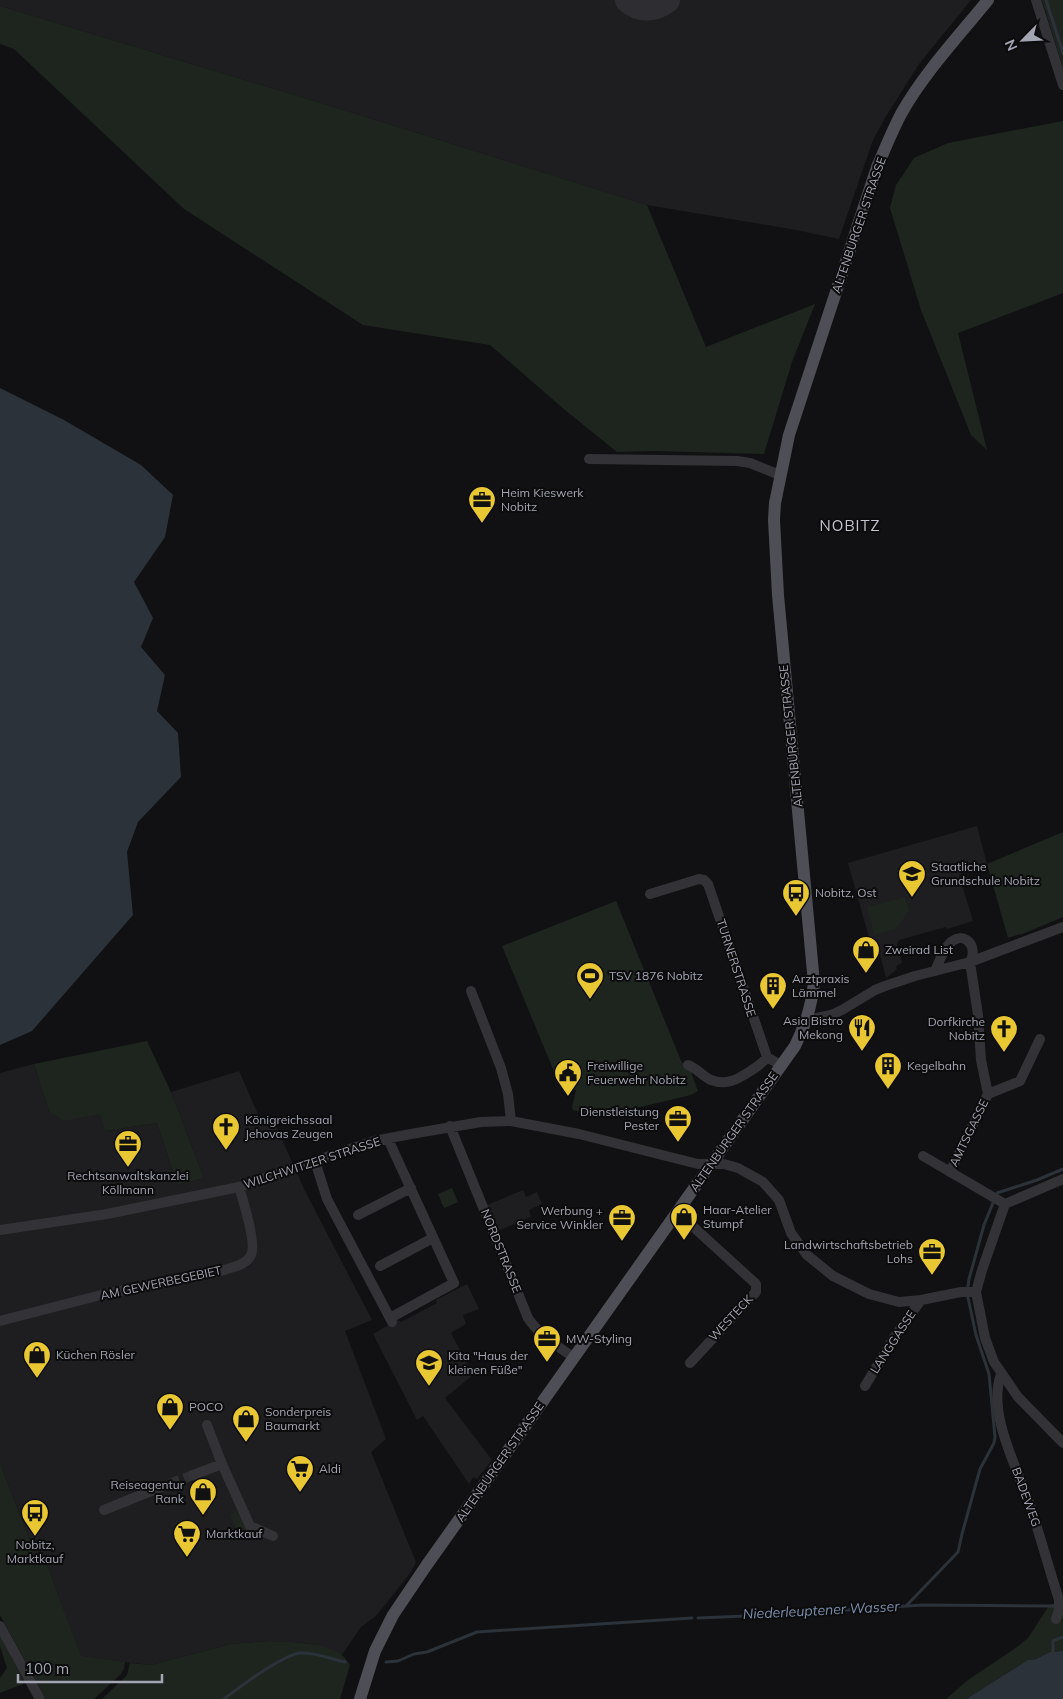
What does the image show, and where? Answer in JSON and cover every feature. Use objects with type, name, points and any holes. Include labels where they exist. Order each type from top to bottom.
[{"type":"main road","name":"ALTENBURGER STRASSE","points":[[360,1699],[375,1651],[393,1616],[426,1566],[782,1066],[795,1046],[807,1020],[812,1003],[814,983],[778,595],[774,520],[777,490],[789,435],[874,176],[888,140],[919,86],[988,0]]},
{"type":"street","points":[[1036,0],[1063,85]]},
{"type":"street","points":[[589,459],[737,461],[750,463],[780,475]]},
{"type":"street","name":"TURNERSTRASSE","points":[[650,894],[691,880],[704,880],[708,884],[767,1057]]},
{"type":"street","points":[[807,1020],[830,1015],[842,1010],[884,986],[970,962],[1063,927]]},
{"type":"street","points":[[935,971],[949,944],[956,939],[965,939],[971,943],[974,950],[970,962],[978,1015],[981,1060],[988,1094],[1020,1081],[1040,1039]]},
{"type":"street","points":[[471,991],[501,1068],[508,1094],[511,1121]]},
{"type":"street","points":[[688,1065],[709,1080],[724,1084],[739,1079],[763,1063],[767,1057],[782,1066]]},
{"type":"street","name":"AMTSGASSE","points":[[950,1172],[988,1094]]},
{"type":"street","name":"WILCHWITZER STRASSE","points":[[0,1230],[107,1214],[240,1187],[374,1141],[481,1122],[511,1121],[578,1134],[698,1164],[711,1165]]},
{"type":"street","name":"NORDSTRASSE","points":[[450,1126],[528,1318],[541,1334],[574,1358]]},
{"type":"street","points":[[315,1160],[327,1200],[391,1320],[454,1283],[388,1139]]},
{"type":"street","name":"AMTSGASSE","points":[[923,1156],[998,1200]]},
{"type":"street","name":"LANGGASSE","points":[[711,1165],[724,1164],[738,1168],[763,1182],[779,1200],[791,1233],[807,1255],[833,1276],[869,1294],[899,1302],[970,1292]]},
{"type":"street","points":[[1063,1179],[998,1200],[982,1270],[970,1292],[994,1362],[1001,1374],[1018,1397],[1063,1443]]},
{"type":"street","name":"AM GEWERBEGEBIET","points":[[0,1321],[102,1295],[224,1270],[241,1264],[251,1255],[253,1244],[240,1187]]},
{"type":"street","points":[[358,1215],[411,1188]]},
{"type":"street","name":"WESTECK","points":[[678,1212],[756,1284],[756,1292],[690,1363]]},
{"type":"street","points":[[380,1266],[434,1238]]},
{"type":"street","name":"LANGGASSE","points":[[865,1386],[893,1339],[921,1300]]},
{"type":"street","name":"BADEWEG","points":[[1001,1374],[997,1384],[996,1398],[1001,1422],[1010,1455],[1023,1486],[1059,1600],[1056,1620]]},
{"type":"street","points":[[207,1425],[250,1526],[273,1536]]},
{"type":"street","points":[[193,1475],[222,1464]]},
{"type":"street","points":[[104,1510],[156,1489]]},
{"type":"street","points":[[0,1626],[40,1699]]},
{"type":"shaded area","points":[[0,0],[971,0],[919,64],[885,118],[873,140],[839,239],[647,205],[334,107],[0,6]]},
{"type":"shaded area","points":[[1042,0],[1063,0],[1063,68]]},
{"type":"shaded area","points":[[0,6],[334,107],[647,205],[706,347],[815,304],[792,362],[764,454],[617,452],[490,345],[363,325],[184,209],[14,49],[0,44]]},
{"type":"shaded area","points":[[1063,121],[1063,293],[958,333],[987,450],[971,435],[921,310],[890,208],[896,185],[914,158],[948,143]]},
{"type":"shaded area","points":[[0,388],[64,420],[141,465],[173,495],[165,537],[134,582],[153,618],[141,647],[165,675],[157,711],[178,733],[181,777],[138,822],[127,852],[133,915],[32,1031],[0,1045]]},
{"type":"shaded area","name":"Staatliche Grundschule Nobitz","points":[[977,826],[987,864],[959,875],[973,921],[899,940],[897,944],[902,963],[896,966],[897,969],[886,978],[878,947],[872,948],[848,863]]},
{"type":"shaded area","points":[[1063,832],[1063,917],[1008,938],[987,864]]},
{"type":"shaded area","points":[[905,897],[909,911],[896,929],[874,935],[867,907]]},
{"type":"shaded area","name":"TSV 1876 Nobitz","points":[[616,901],[682,1063],[687,1061],[698,1091],[691,1095],[640,1107],[589,1114],[573,1110],[576,1090],[564,1087],[560,1075],[553,1069],[502,946]]},
{"type":"shaded area","points":[[147,1041],[171,1092],[204,1178],[177,1185],[157,1123],[105,1131],[100,1114],[64,1121],[49,1111],[34,1064]]},
{"type":"shaded area","points":[[34,1064],[49,1111],[100,1114],[106,1131],[157,1123],[177,1185],[204,1178],[171,1092],[239,1071],[261,1121],[276,1126],[304,1189],[372,1320],[345,1331],[386,1439],[371,1452],[416,1562],[411,1572],[377,1615],[360,1628],[342,1655],[306,1643],[269,1641],[231,1644],[151,1665],[81,1657],[42,1551],[35,1554],[0,1463],[0,1073]]},
{"type":"shaded area","points":[[452,1188],[458,1202],[444,1208],[438,1194]]},
{"type":"shaded area","points":[[523,1190],[526,1197],[537,1192],[542,1204],[529,1210],[531,1217],[493,1233],[482,1207]]},
{"type":"shaded area","name":"Kita \"Haus der kleinen Füße\"","points":[[467,1284],[479,1309],[463,1315],[466,1324],[451,1333],[473,1375],[445,1398],[492,1460],[477,1479],[473,1477],[469,1484],[423,1416],[417,1420],[373,1334],[397,1320],[401,1322],[437,1303],[436,1300]]},
{"type":"shaded area","points":[[0,1463],[35,1554],[42,1551],[81,1656],[125,1662],[121,1674],[94,1699],[46,1699],[0,1615]]},
{"type":"shaded area","points":[[240,1510],[249,1533],[239,1537],[230,1514]]},
{"type":"shaded area","points":[[1050,1604],[1063,1605],[1063,1651],[1050,1652],[1036,1659],[1028,1660],[966,1699],[946,1699],[968,1680],[1028,1638]]},
{"type":"shaded area","points":[[0,1636],[24,1681],[23,1684],[0,1693],[0,1678],[7,1668],[0,1646]]},
{"type":"shaded area","points":[[269,1641],[318,1645],[336,1651],[343,1656],[350,1665],[340,1699],[102,1699],[127,1675],[130,1663],[151,1665],[231,1644]]},
{"type":"shaded area","points":[[1063,1651],[1063,1699],[966,1699],[1028,1660],[1036,1659],[1050,1652]]},
{"type":"waterway","name":"Niederleuptener Wasser","points":[[1046,0],[1063,53]]},
{"type":"waterway","name":"Niederleuptener Wasser","points":[[906,1606],[958,1552],[980,1469],[994,1443],[989,1374],[976,1335],[967,1293],[984,1225],[997,1193],[1063,1169]]},
{"type":"waterway","name":"Niederleuptener Wasser","points":[[698,1618],[923,1605],[1053,1606]]},
{"type":"waterway","name":"Niederleuptener Wasser","points":[[386,1662],[398,1661],[414,1654],[427,1652],[477,1632],[692,1618]]},
{"type":"waterway","points":[[1053,1652],[1053,1641],[1063,1637]]},
{"type":"waterway","name":"Niederleuptener Wasser","points":[[224,1699],[261,1672],[292,1655],[300,1653],[311,1654],[345,1662]]},
{"type":"taxiway","points":[[628,0],[637,6],[648,8],[667,0]]},
{"type":"tunnel","points":[[156,1489],[193,1475]]},
{"type":"place","name":"Heim Kieswerk Nobitz","points":[[482,524]]},
{"type":"place","name":"Staatliche Grundschule Nobitz","points":[[912,898]]},
{"type":"place","name":"Nobitz, Ost","points":[[796,917]]},
{"type":"place","name":"Zweirad List","points":[[866,974]]},
{"type":"place","name":"TSV 1876 Nobitz","points":[[590,1000]]},
{"type":"place","name":"Arztpraxis Lämmel","points":[[773,1010]]},
{"type":"place","name":"Asia Bistro Mekong","points":[[862,1052]]},
{"type":"place","name":"Dorfkirche Nobitz","points":[[1004,1053]]},
{"type":"place","name":"Kegelbahn","points":[[888,1090]]},
{"type":"place","name":"Freiwillige Feuerwehr Nobitz","points":[[568,1097]]},
{"type":"place","name":"Dienstleistung Pester","points":[[678,1143]]},
{"type":"place","name":"Königreichssaal Jehovas Zeugen","points":[[226,1151]]},
{"type":"place","name":"Rechtsanwaltskanzlei Köllmann","points":[[128,1168]]},
{"type":"place","name":"Haar-Atelier Stumpf","points":[[684,1241]]},
{"type":"place","name":"Werbung + Service Winkler","points":[[622,1242]]},
{"type":"place","name":"Landwirtschaftsbetrieb Lohs","points":[[932,1276]]},
{"type":"place","name":"MW-Styling","points":[[547,1363]]},
{"type":"place","name":"Küchen Rösler","points":[[37,1379]]},
{"type":"place","name":"Kita \"Haus der kleinen Füße\"","points":[[429,1387]]},
{"type":"place","name":"POCO","points":[[170,1431]]},
{"type":"place","name":"Sonderpreis Baumarkt","points":[[246,1443]]},
{"type":"place","name":"Aldi","points":[[300,1493]]},
{"type":"place","name":"Reiseagentur Rank","points":[[203,1516]]},
{"type":"place","name":"Nobitz, Marktkauf","points":[[35,1537]]},
{"type":"place","name":"Marktkauf","points":[[187,1558]]},
{"type":"district","name":"NOBITZ","points":[[850,526]]}]
